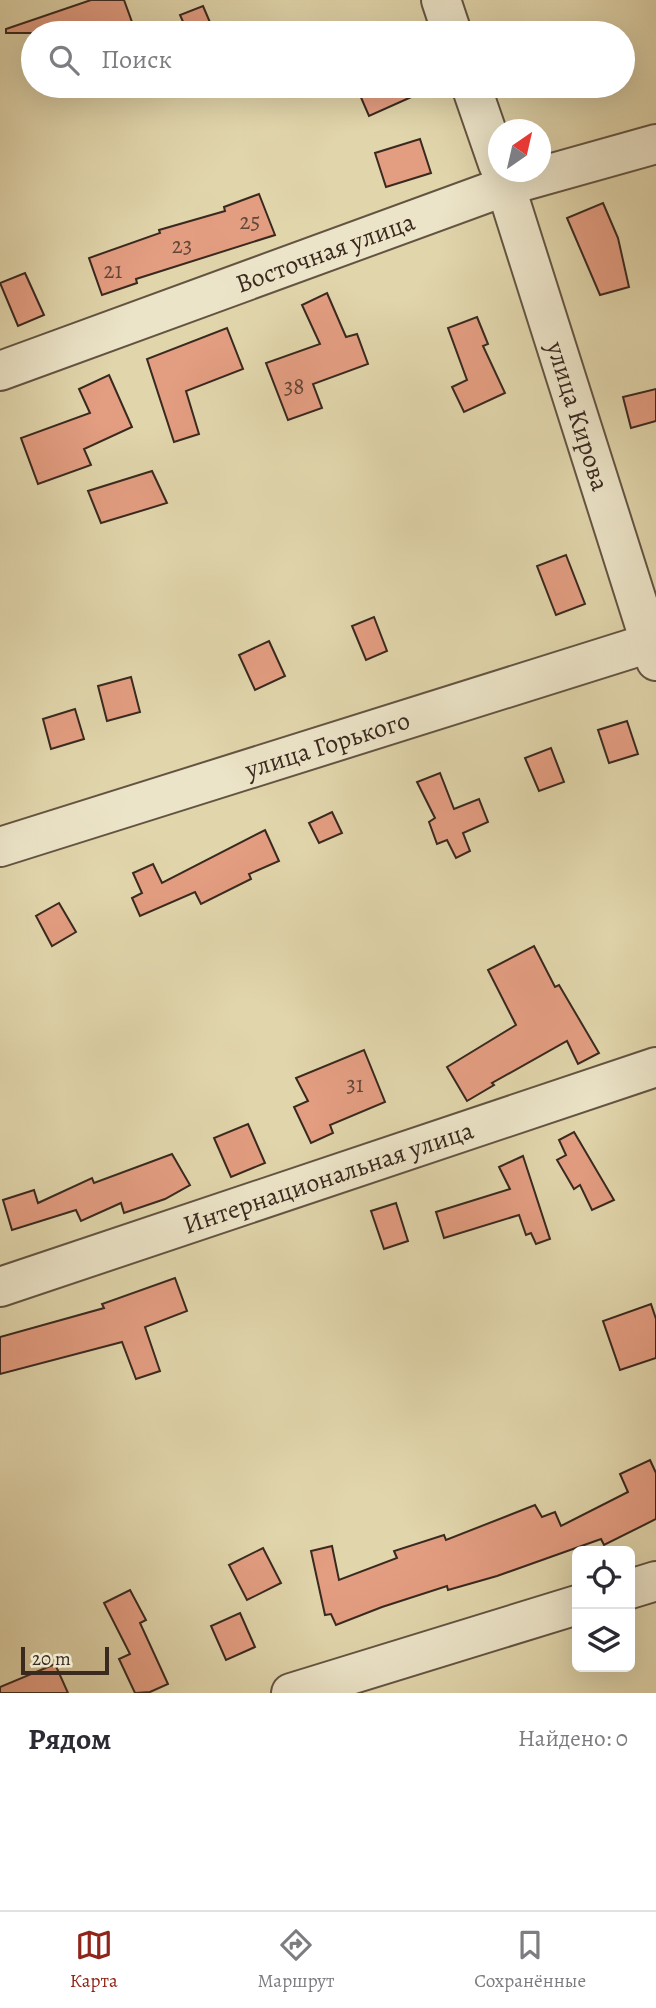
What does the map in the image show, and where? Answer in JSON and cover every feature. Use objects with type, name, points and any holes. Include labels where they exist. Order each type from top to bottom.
[{"type":"street","points":[[441,0],[448,21]]},
{"type":"street","name":"улица Кирова","points":[[475,98],[488,134]]},
{"type":"street","name":"Восточная улица","points":[[551,164],[656,144]]},
{"type":"street","name":"Восточная улица","points":[[0,371],[488,179]]},
{"type":"street","name":"улица Кирова","points":[[505,182],[654,649]]},
{"type":"street","name":"улица Горького","points":[[0,847],[654,649]]},
{"type":"street","name":"Интернациональная улица","points":[[0,1287],[656,1067]]},
{"type":"street","points":[[635,1587],[656,1581]]},
{"type":"street","points":[[291,1693],[572,1607]]},
{"type":"building","points":[[91,0],[124,0],[132,21],[29,21]]},
{"type":"building","points":[[203,6],[209,21],[183,21],[180,15]]},
{"type":"building","points":[[21,24],[21,33],[6,33],[6,29]]},
{"type":"building","points":[[361,98],[409,98],[369,116]]},
{"type":"building","points":[[420,139],[431,173],[386,187],[375,153]]},
{"type":"building","points":[[259,194],[275,235],[136,279],[137,283],[102,295],[89,258],[160,233],[159,230],[225,211],[224,207]]},
{"type":"building","points":[[603,203],[618,238],[629,287],[600,295],[567,218]]},
{"type":"building","points":[[25,273],[44,315],[18,326],[0,283]]},
{"type":"building","points":[[327,293],[346,337],[357,334],[368,364],[313,384],[322,408],[288,420],[266,363],[320,344],[302,305]]},
{"type":"building","points":[[477,317],[488,344],[483,346],[505,393],[464,412],[452,387],[467,380],[448,328]]},
{"type":"building","points":[[227,328],[243,369],[186,391],[199,434],[174,442],[147,359]]},
{"type":"building","points":[[109,375],[132,427],[84,449],[91,465],[38,484],[21,438],[90,413],[79,389]]},
{"type":"building","points":[[656,389],[656,421],[631,428],[623,397]]},
{"type":"building","points":[[152,471],[167,503],[101,523],[88,491]]},
{"type":"building","points":[[566,555],[585,604],[556,615],[537,566]]},
{"type":"building","points":[[374,617],[387,651],[366,660],[352,626]]},
{"type":"building","points":[[269,641],[285,676],[255,690],[239,655]]},
{"type":"building","points":[[131,677],[140,712],[107,721],[98,686]]},
{"type":"building","points":[[75,709],[84,739],[51,749],[43,719]]},
{"type":"building","points":[[627,721],[638,754],[609,763],[598,730]]},
{"type":"building","points":[[551,748],[564,782],[539,791],[525,758]]},
{"type":"building","points":[[440,773],[454,809],[479,799],[488,822],[463,833],[470,851],[456,858],[447,840],[437,844],[429,822],[435,818],[417,782]]},
{"type":"building","points":[[332,812],[342,833],[319,843],[309,823]]},
{"type":"building","points":[[265,830],[279,861],[249,874],[251,879],[201,904],[195,892],[140,916],[132,898],[142,893],[133,873],[153,864],[162,883]]},
{"type":"building","points":[[59,903],[76,932],[52,946],[36,916]]},
{"type":"building","points":[[534,946],[555,987],[559,985],[599,1053],[578,1064],[567,1041],[492,1083],[494,1085],[467,1101],[447,1067],[516,1025],[488,970]]},
{"type":"building","points":[[364,1050],[385,1102],[330,1125],[333,1133],[311,1143],[294,1107],[308,1101],[296,1078]]},
{"type":"building","points":[[248,1124],[265,1163],[231,1177],[214,1138]]},
{"type":"building","points":[[574,1132],[614,1200],[592,1210],[580,1185],[574,1189],[557,1160],[566,1155],[559,1140]]},
{"type":"building","points":[[172,1154],[190,1185],[165,1199],[124,1213],[121,1203],[81,1221],[76,1210],[12,1230],[3,1200],[34,1190],[38,1203],[92,1178],[94,1183]]},
{"type":"building","points":[[523,1156],[550,1239],[536,1244],[531,1233],[526,1235],[519,1215],[444,1238],[436,1212],[510,1189],[499,1167]]},
{"type":"building","points":[[396,1203],[408,1241],[384,1249],[371,1211]]},
{"type":"building","points":[[175,1278],[187,1311],[145,1327],[160,1371],[136,1379],[122,1342],[0,1374],[0,1337],[104,1308],[102,1304]]},
{"type":"building","points":[[651,1304],[656,1319],[656,1358],[620,1370],[603,1321]]},
{"type":"building","points":[[650,1460],[656,1473],[656,1519],[604,1545],[601,1539],[581,1546],[572,1546],[572,1549],[497,1576],[448,1590],[447,1586],[336,1625],[331,1614],[325,1615],[311,1551],[332,1546],[339,1580],[397,1558],[394,1551],[444,1535],[446,1540],[535,1505],[542,1517],[555,1512],[561,1526],[628,1492],[620,1474]]},
{"type":"building","points":[[263,1548],[281,1583],[247,1600],[229,1565]]},
{"type":"building","points":[[130,1590],[146,1620],[140,1623],[168,1684],[150,1692],[135,1693],[119,1659],[130,1654],[104,1603]]},
{"type":"building","points":[[240,1613],[255,1647],[226,1660],[211,1626]]},
{"type":"building","points":[[55,1664],[68,1693],[0,1693],[0,1687]]}]
